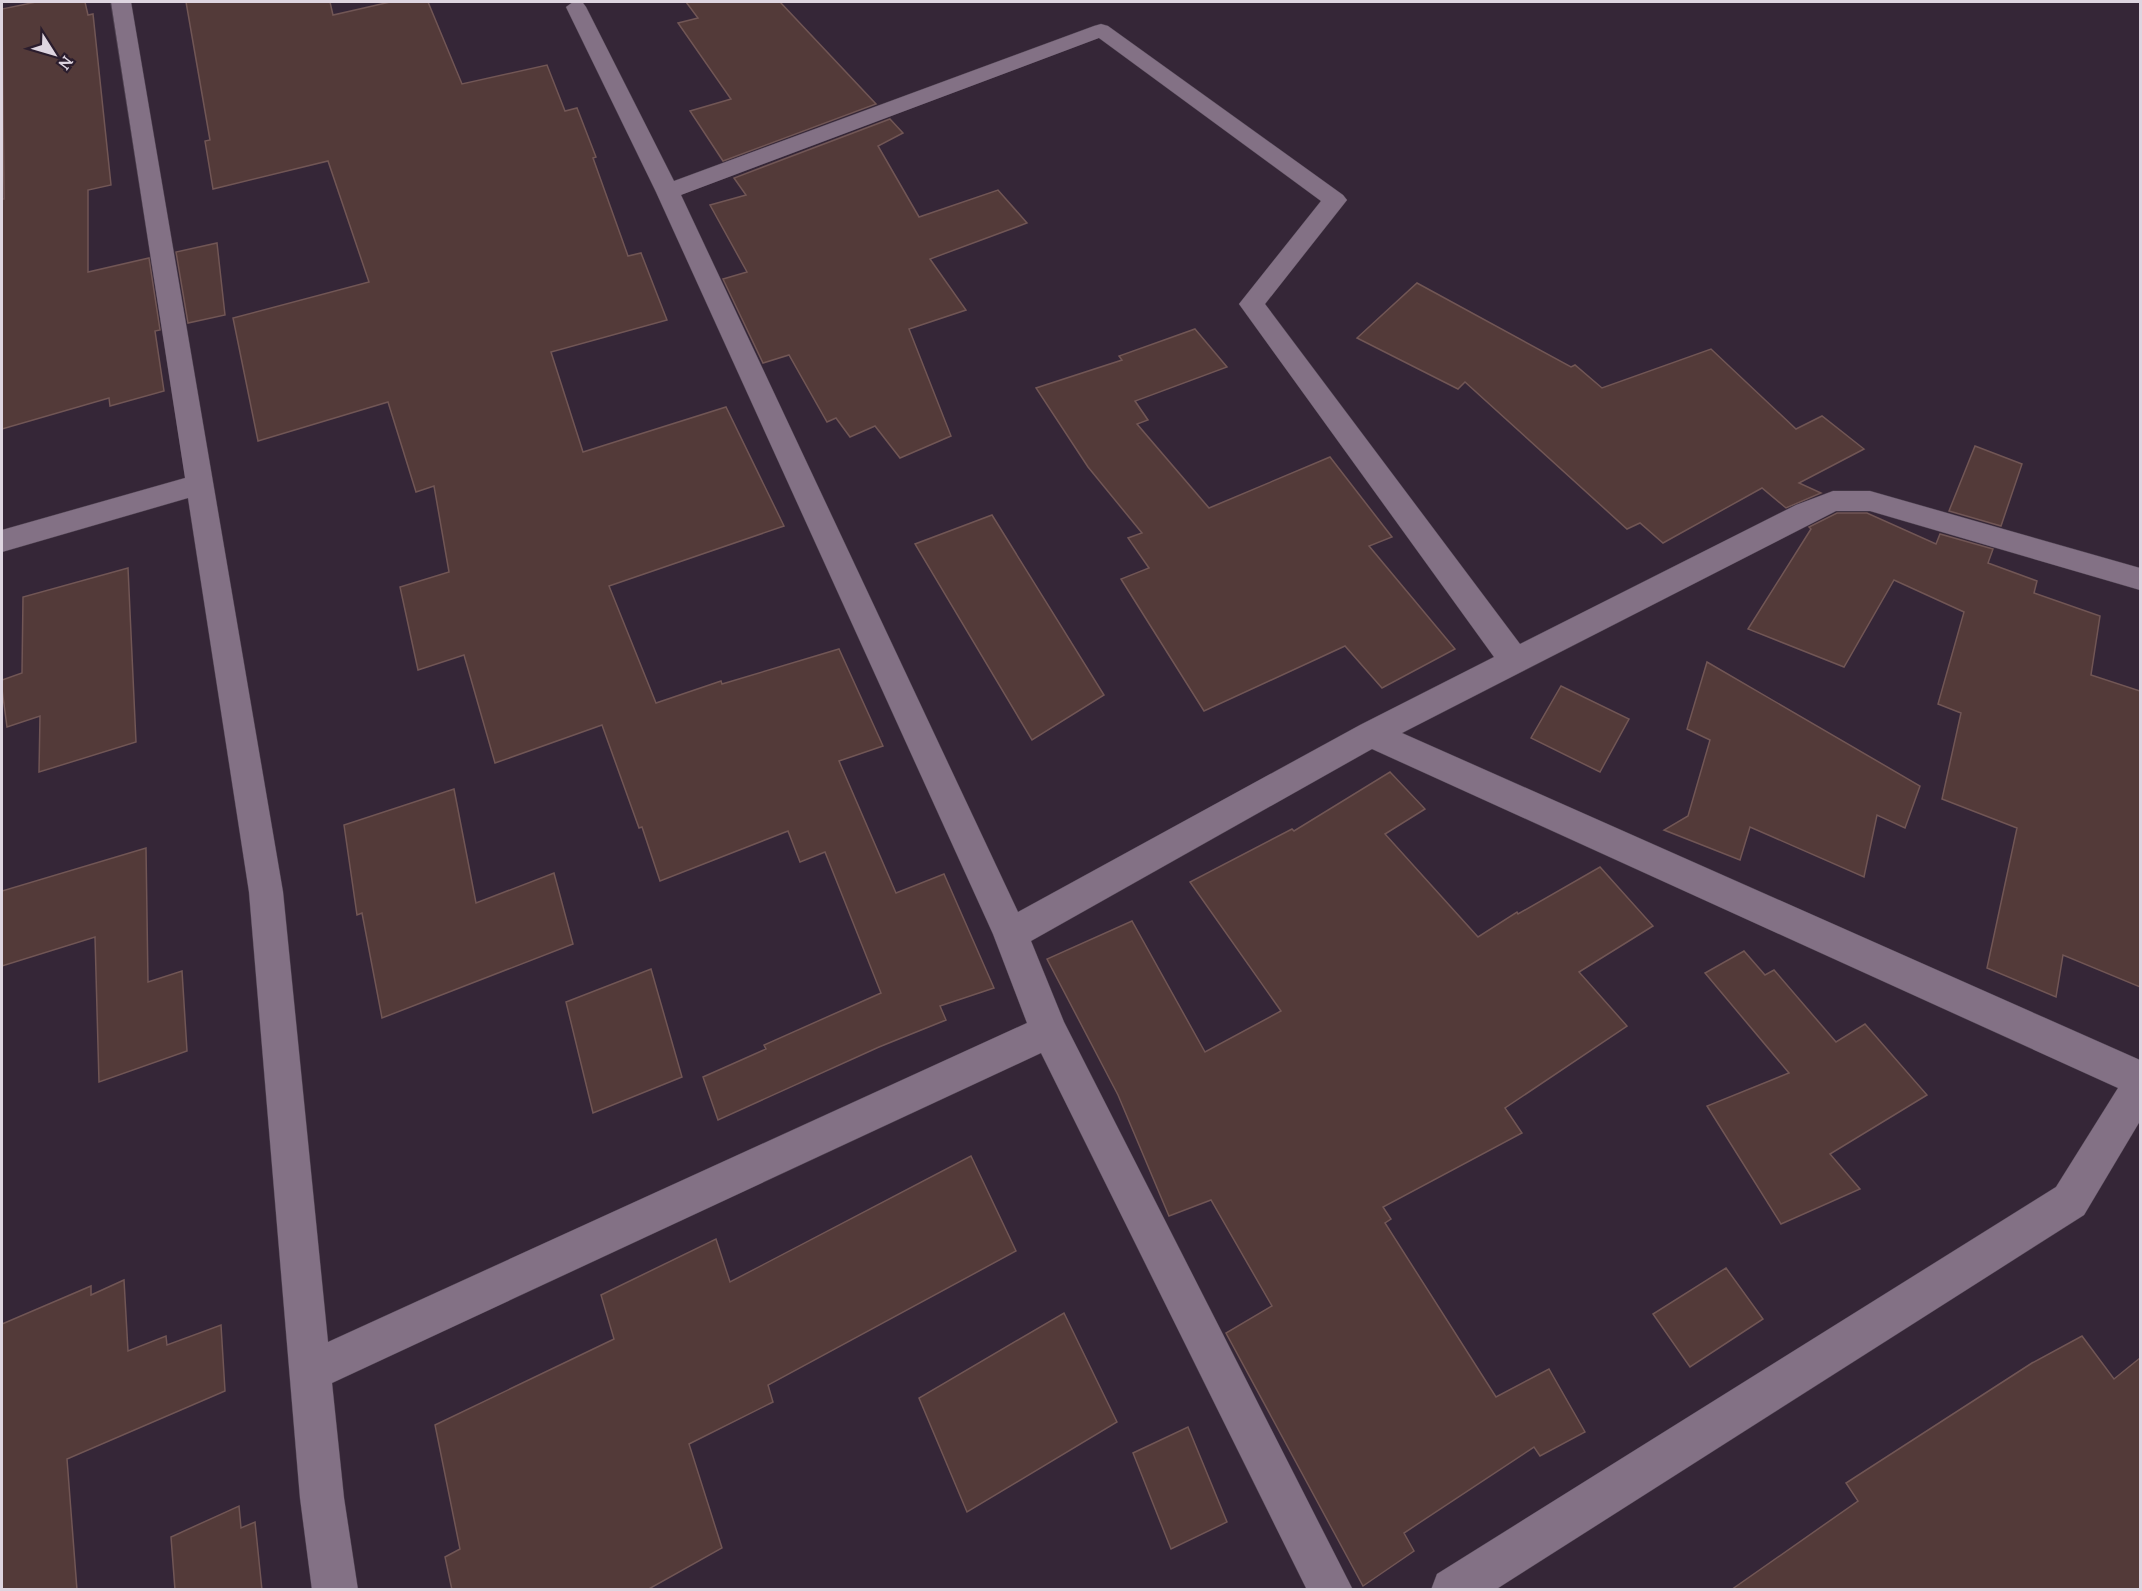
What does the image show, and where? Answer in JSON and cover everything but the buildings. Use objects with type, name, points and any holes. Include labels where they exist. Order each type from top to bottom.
[{"type":"street","points":[[121,2],[266,892],[322,1498],[335,1590]]},
{"type":"street","points":[[576,7],[668,192],[1011,934],[1049,1031],[1331,1590]]},
{"type":"street","points":[[668,192],[1101,30],[1335,200],[1252,304],[1514,660]]},
{"type":"street","points":[[2,541],[201,484]]},
{"type":"street","points":[[1011,934],[1371,734],[1833,501],[1870,501],[2140,579]]},
{"type":"street","points":[[1371,734],[2140,1079]]},
{"type":"street","points":[[312,1371],[1049,1031]]},
{"type":"street","points":[[1453,1590],[2070,1201],[2140,1087]]}]
